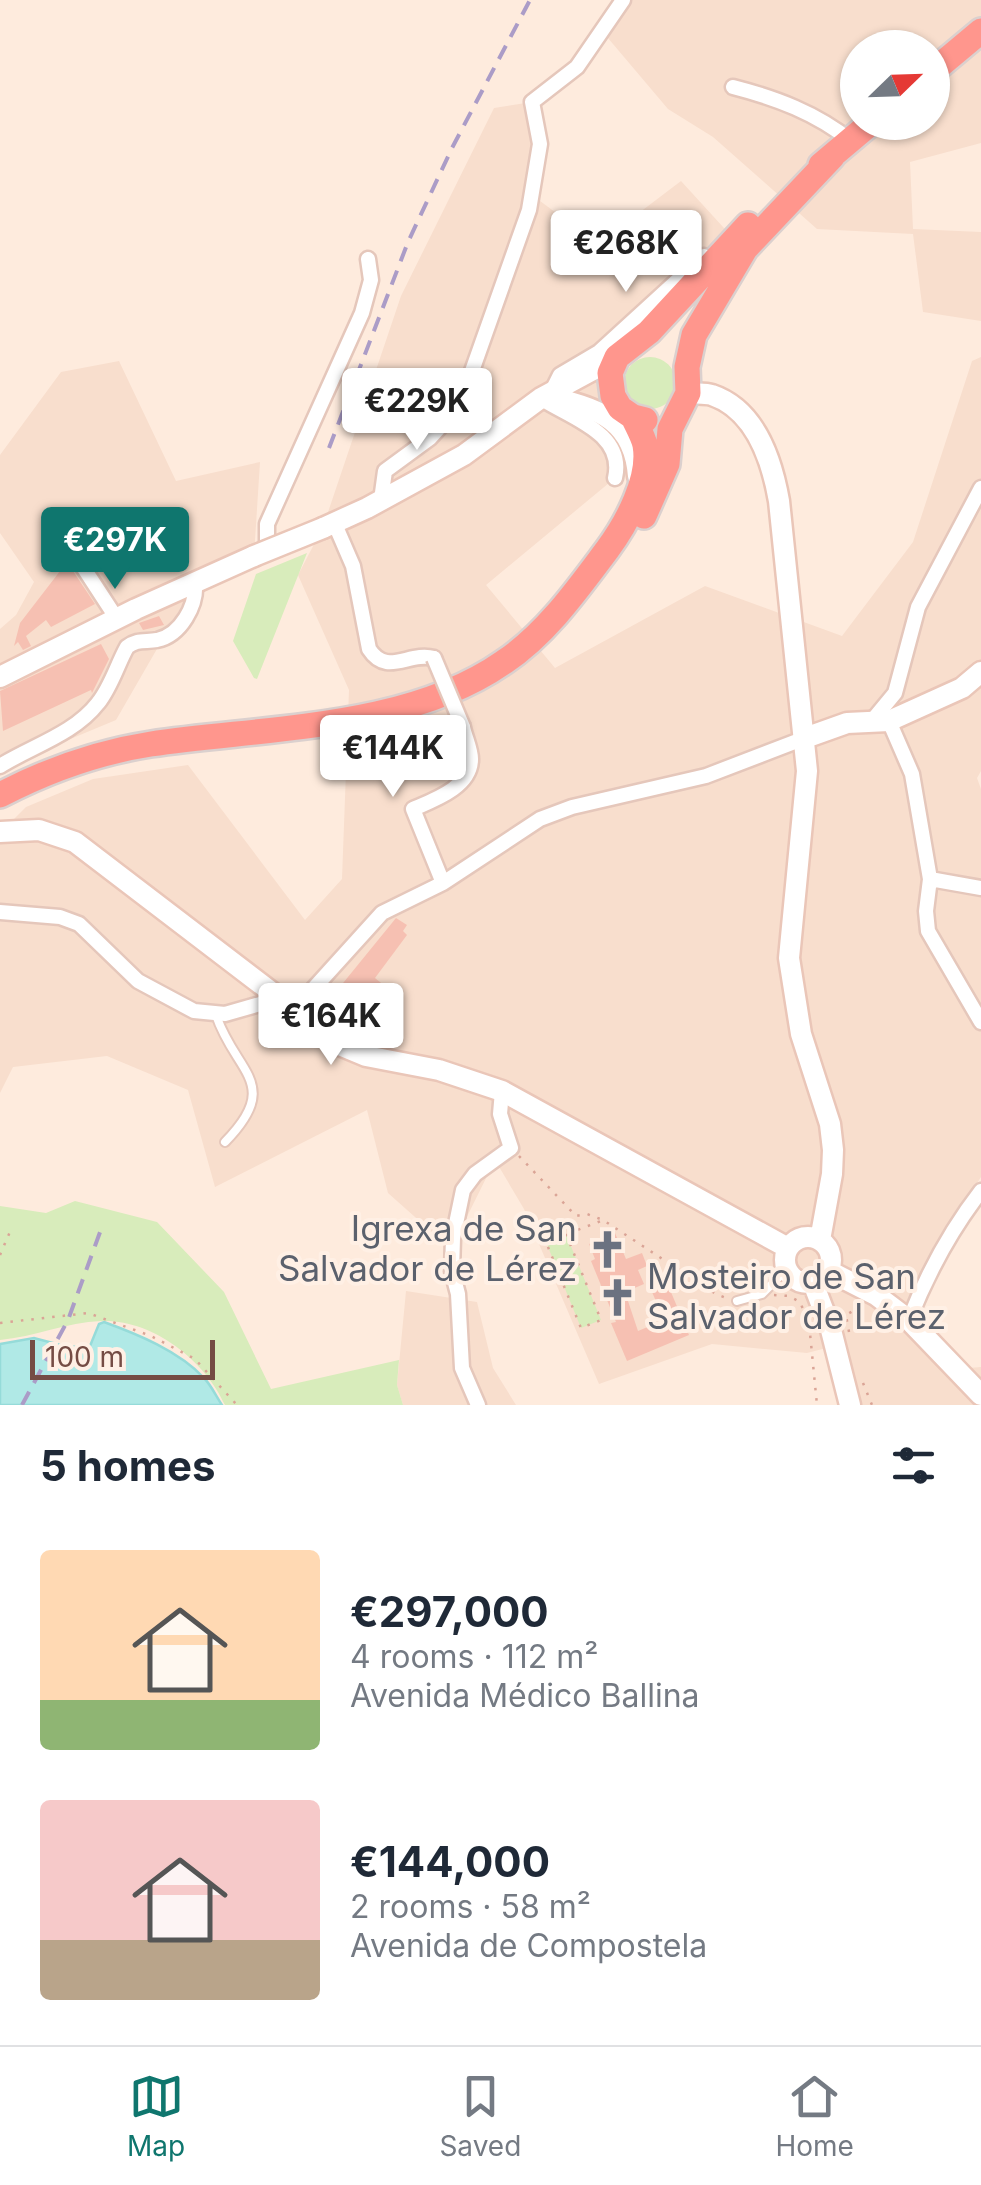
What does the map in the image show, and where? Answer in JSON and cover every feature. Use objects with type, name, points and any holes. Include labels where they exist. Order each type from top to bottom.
[{"type":"highway","points":[[950,57],[981,31]]},
{"type":"highway","points":[[0,795],[79,762],[147,745],[352,719],[411,704],[451,690],[505,662],[578,607],[608,574],[650,507],[668,464],[670,428],[685,389],[694,335],[745,249],[852,140]]},
{"type":"highway","points":[[505,662],[571,599],[614,541],[639,490],[646,465],[645,442],[624,409],[610,374],[625,351],[649,332],[771,203],[842,149]]},
{"type":"highway","points":[[624,409],[652,421],[663,419],[685,389],[677,352],[664,343],[648,340],[625,351]]},
{"type":"street","points":[[380,500],[385,471],[430,438],[460,405],[529,210],[540,144],[532,102],[576,67],[623,0]]},
{"type":"street","points":[[734,86],[768,95],[827,122],[842,149]]},
{"type":"street","points":[[545,400],[560,375],[599,352],[719,243],[734,239]]},
{"type":"street","points":[[260,553],[267,524],[362,313],[372,280],[368,259]]},
{"type":"street","points":[[0,678],[118,619],[380,500],[464,455],[625,351]]},
{"type":"street","points":[[685,389],[712,395],[736,410],[751,426],[770,463],[779,501],[806,738],[807,798],[789,958],[800,1034],[830,1124],[833,1150],[820,1240]]},
{"type":"street","points":[[545,400],[589,392],[604,394],[624,409]]},
{"type":"street","points":[[545,400],[607,437],[618,466],[615,478]]},
{"type":"street","points":[[545,400],[582,404],[610,418],[628,436],[637,464],[639,490]]},
{"type":"street","points":[[880,722],[895,692],[918,608],[981,488]]},
{"type":"street","points":[[328,525],[353,566],[370,648],[376,659],[388,664],[426,655],[434,658],[463,728],[472,761],[463,781],[412,809],[443,883]]},
{"type":"street","points":[[72,550],[118,619]]},
{"type":"street","points":[[0,766],[86,716],[105,693],[126,647],[132,642],[168,636],[184,621],[195,598],[195,583]]},
{"type":"street","points":[[0,912],[60,917],[79,924],[149,989],[194,1011],[216,1015],[288,1003],[382,913],[443,883],[556,812],[706,776],[846,723],[880,722],[962,688],[981,672]]},
{"type":"street","points":[[880,722],[909,761],[930,878],[928,931],[981,1022]]},
{"type":"street","points":[[9,831],[51,832],[75,842],[353,1052],[438,1070],[502,1091],[788,1259],[797,1280],[821,1277],[876,1295],[909,1320],[981,1395]]},
{"type":"street","points":[[930,878],[981,888]]},
{"type":"street","points":[[478,1405],[462,1368],[458,1294],[452,1271],[453,1238],[464,1190],[475,1174],[511,1148],[500,1114],[502,1091]]},
{"type":"street","points":[[909,1320],[932,1264],[981,1191]]},
{"type":"street","points":[[788,1259],[799,1239],[820,1240],[829,1250],[821,1277],[850,1405]]},
{"type":"lane","points":[[216,1015],[222,1034],[245,1068],[254,1095],[248,1118],[225,1142]]},
{"type":"lane","points":[[737,1301],[762,1294],[788,1259]]},
{"type":"path","points":[[511,1148],[576,1216],[587,1214],[603,1220],[716,1294],[737,1301]]},
{"type":"path","points":[[566,1234],[601,1320],[581,1328],[546,1242],[566,1234],[603,1220]]},
{"type":"path","points":[[0,1255],[12,1226]]},
{"type":"path","points":[[762,1294],[789,1296],[800,1302],[809,1323],[817,1405]]},
{"type":"path","points":[[849,1332],[846,1315],[870,1303],[876,1295]]},
{"type":"path","points":[[0,1323],[88,1313],[151,1336],[195,1359],[237,1405]]},
{"type":"path","points":[[861,1379],[872,1405]]},
{"type":"shaded area","points":[[620,0],[981,0],[981,143],[910,162],[913,229],[981,232],[981,321],[923,312],[913,234],[817,229],[713,137],[668,109],[602,31]]},
{"type":"shaded area","points":[[532,102],[532,195],[598,244],[681,181],[734,239],[632,344],[607,437],[615,478],[486,585],[555,668],[705,586],[842,636],[913,542],[972,361],[981,357],[981,771],[977,778],[981,789],[981,1177],[925,1265],[912,1296],[909,1319],[956,1369],[981,1367],[981,1405],[862,1405],[842,1344],[807,1353],[712,1344],[599,1384],[524,1209],[495,1160],[451,1249],[388,1193],[367,1110],[215,1187],[188,1090],[107,1056],[13,1067],[0,1093],[0,833],[26,807],[93,779],[188,765],[305,920],[342,879],[349,690],[298,575],[323,527],[401,296],[494,108]]},
{"type":"shaded area","points":[[119,361],[176,481],[260,462],[254,556],[195,583],[116,720],[20,760],[0,774],[0,629],[16,615],[34,582],[0,533],[0,455],[61,372]]},
{"type":"shaded area","points":[[406,1291],[477,1302],[493,1368],[516,1405],[403,1405],[397,1385]]},
{"type":"green space","points":[[650,357],[668,365],[676,383],[668,401],[650,409],[632,401],[624,383],[632,365]]},
{"type":"green space","points":[[307,553],[257,679],[254,678],[233,641],[256,574]]},
{"type":"green space","points":[[75,1201],[157,1222],[224,1292],[271,1389],[399,1360],[397,1385],[403,1405],[225,1405],[204,1372],[174,1345],[120,1322],[88,1322],[0,1340],[0,1206],[46,1213]]},
{"type":"green space","points":[[566,1234],[601,1320],[581,1328],[546,1242]]},
{"type":"water","points":[[104,1322],[144,1338],[194,1368],[222,1405],[0,1405],[0,1344],[34,1338],[68,1347],[90,1346],[99,1324]]},
{"type":"building","points":[[67,562],[95,604],[51,627],[46,620],[26,636],[31,646],[23,650],[18,642],[14,646],[20,623]]},
{"type":"building","points":[[159,616],[164,625],[143,630],[139,623]]},
{"type":"building","points":[[101,644],[109,659],[92,693],[91,690],[3,731],[0,691]]},
{"type":"building","points":[[396,918],[407,925],[403,931],[407,935],[375,978],[391,991],[386,999],[390,1002],[378,1017],[339,988]]},
{"type":"building","name":"Mosteiro de San Salvador de Lérez","points":[[615,1233],[626,1259],[642,1253],[647,1266],[638,1270],[644,1284],[625,1292],[638,1331],[664,1320],[652,1292],[668,1285],[689,1335],[627,1361],[611,1323],[616,1322],[591,1261],[595,1259],[589,1244]]},
{"type":"railway","points":[[329,448],[408,242],[452,148],[530,0]]},
{"type":"railway","points":[[22,1405],[68,1320],[103,1224]]},
{"type":"place","name":"Igrexa de San Salvador de Lérez","points":[[607,1249]]},
{"type":"place","name":"Mosteiro de San Salvador de Lérez","points":[[617,1297]]}]
